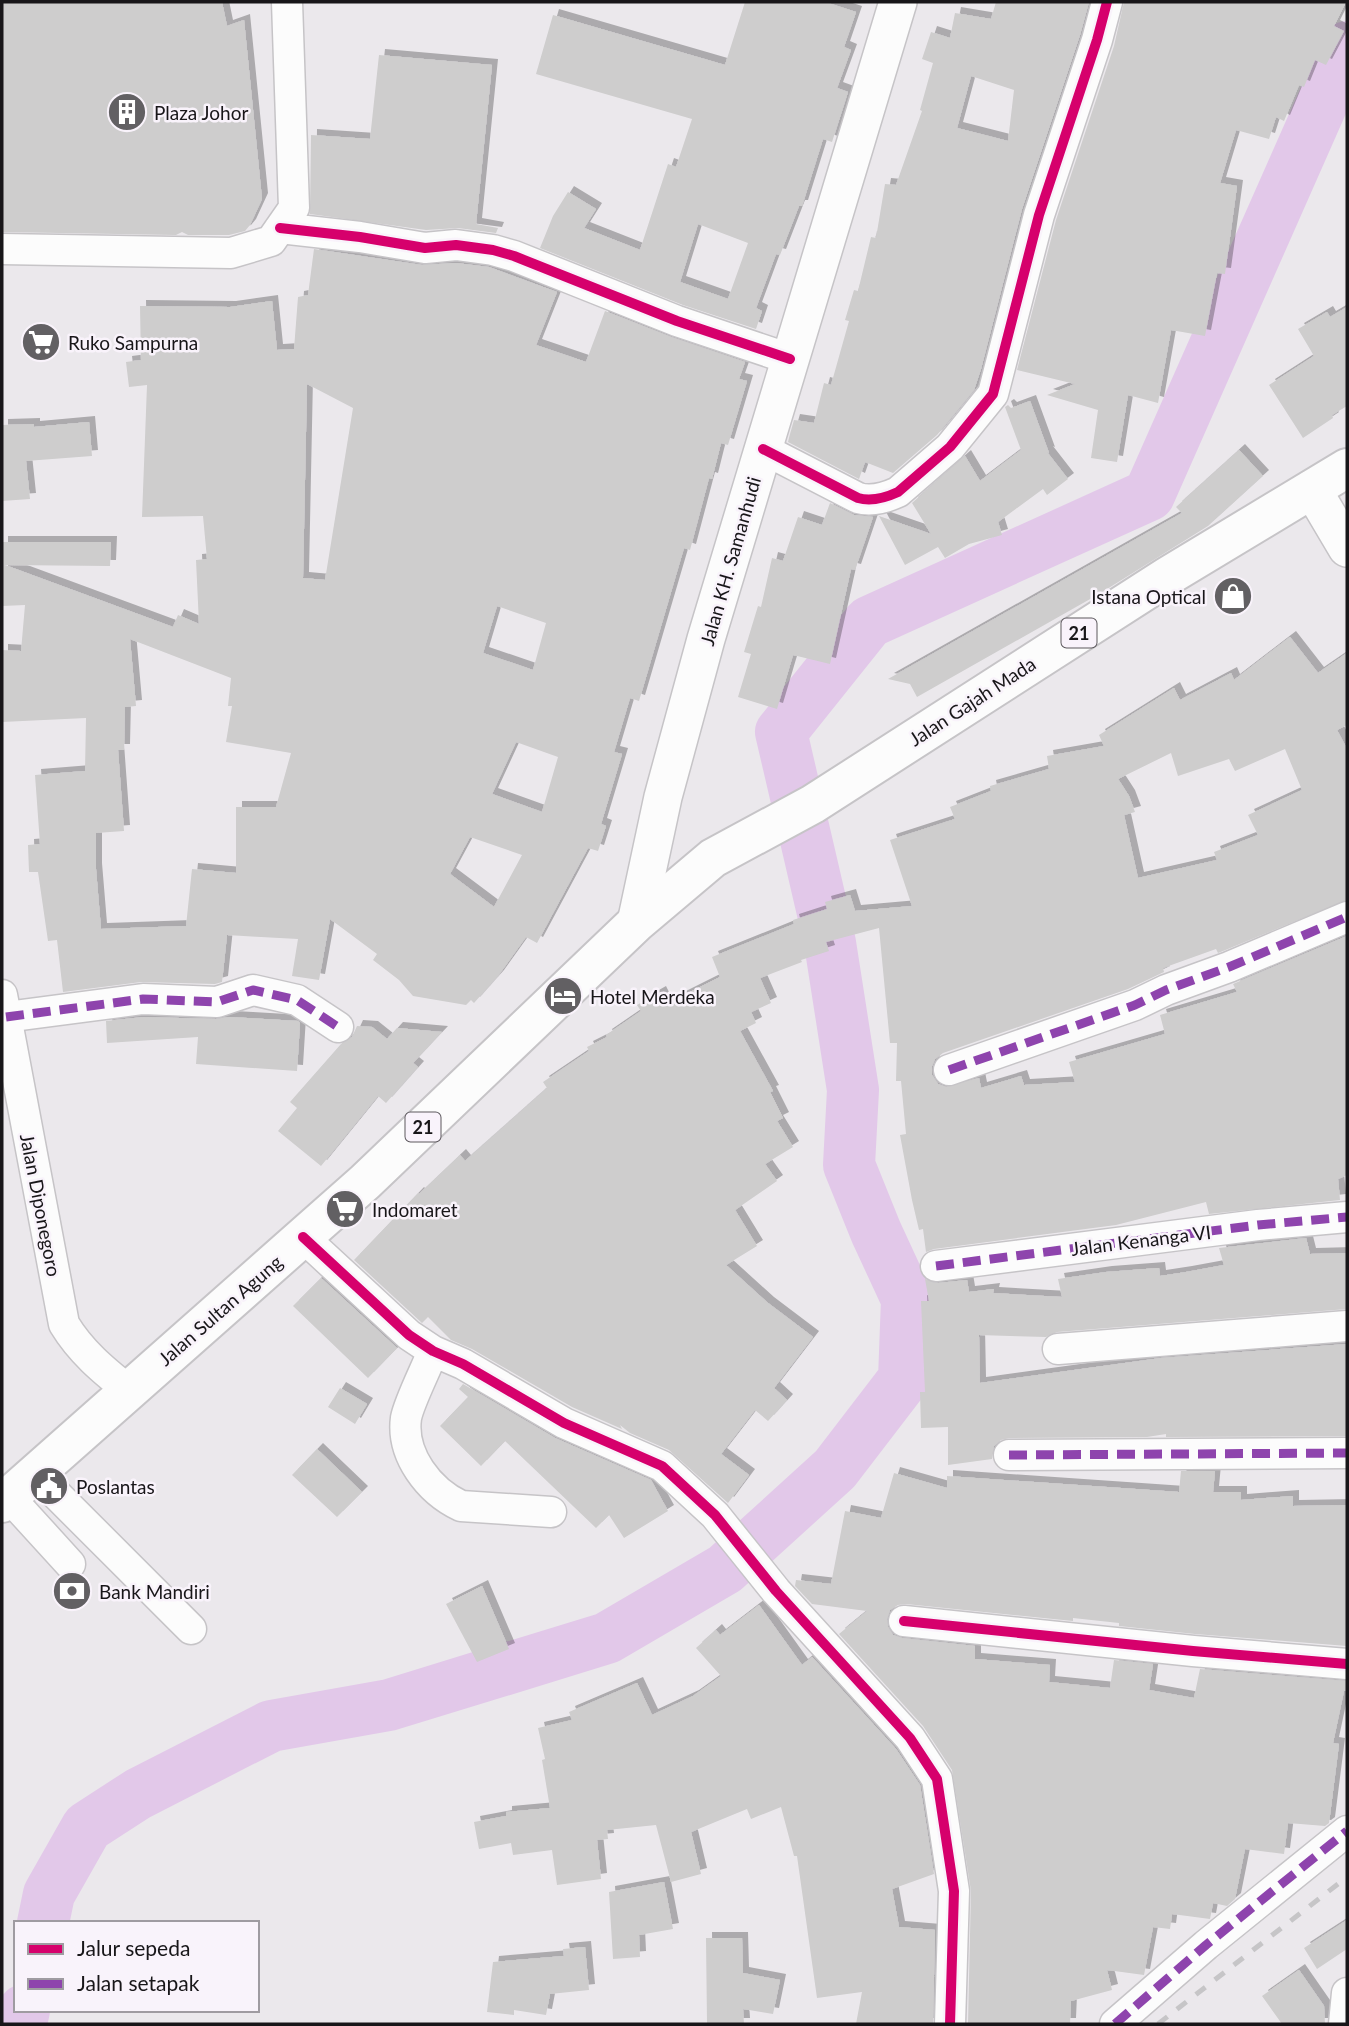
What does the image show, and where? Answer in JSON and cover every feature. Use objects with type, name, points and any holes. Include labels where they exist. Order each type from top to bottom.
[{"type":"highway","name":"Jalan Gajah Mada","points":[[713,858],[813,804],[1168,576],[1347,468]]},
{"type":"highway","name":"Jalan Sultan Agung","points":[[15,1491],[365,1182],[636,923],[713,858]]},
{"type":"main road","name":"Jalan KH. Samanhudi","points":[[636,923],[663,797],[706,639],[898,2]]},
{"type":"main road","points":[[1312,489],[1347,548]]},
{"type":"street","points":[[2,249],[231,253],[271,241],[294,208],[288,2]]},
{"type":"street","points":[[763,449],[858,498],[867,501],[888,497],[898,492],[950,446],[993,394],[1039,215],[1107,2]]},
{"type":"street","points":[[280,228],[425,248],[456,245],[493,250],[677,321],[790,359]]},
{"type":"street","points":[[949,1070],[1135,1005],[1166,989],[1229,967],[1347,917]]},
{"type":"street","points":[[4,1006],[143,999],[217,1002],[253,990],[297,1000],[338,1027]]},
{"type":"street","name":"Jalan Diponegoro","points":[[4,1006],[64,1324],[76,1345],[128,1391]]},
{"type":"street","name":"Jalan Kenanga VI","points":[[936,1266],[1245,1227],[1347,1217]]},
{"type":"street","points":[[303,1237],[409,1335],[433,1351],[463,1364],[564,1423],[662,1466],[715,1515],[776,1591],[909,1738],[937,1779],[954,1891],[950,2024]]},
{"type":"street","points":[[1058,1349],[1347,1326]]},
{"type":"street","points":[[433,1351],[407,1417],[408,1441],[415,1463],[429,1484],[448,1500],[461,1506],[551,1512]]},
{"type":"street","points":[[1009,1455],[1347,1453]]},
{"type":"street","points":[[15,1491],[70,1564]]},
{"type":"street","points":[[15,1491],[191,1629]]},
{"type":"street","points":[[904,1621],[1347,1664]]},
{"type":"street","points":[[1115,2024],[1206,1945],[1347,1831]]},
{"type":"street","points":[[1344,2024],[1347,1993]]},
{"type":"building","name":"Plaza Johor","points":[[2,2],[222,2],[227,26],[244,20],[262,199],[245,231],[229,235],[188,235],[182,232],[176,235],[2,232]]},
{"type":"building","points":[[745,2],[825,2],[856,12],[844,47],[851,50],[837,88],[848,92],[832,142],[823,139],[802,206],[799,206],[780,255],[776,254],[756,308],[762,311],[756,329],[683,305],[540,248],[553,216],[568,192],[596,209],[584,228],[640,250],[668,164],[676,167],[692,119],[536,74],[553,15],[725,65]],"holes":[[[698,224],[748,243],[728,299],[680,282]]]},
{"type":"building","points":[[996,2],[1089,2],[1022,209],[974,390],[937,435],[893,473],[865,462],[859,479],[788,442],[794,420],[814,423],[824,383],[831,385],[849,321],[845,320],[854,290],[858,291],[871,237],[876,238],[885,184],[896,185],[922,111],[920,110],[933,63],[922,59],[931,32],[950,38],[955,13],[991,19]],"holes":[[[971,76],[1014,90],[1008,141],[957,128]]]},
{"type":"building","points":[[1124,2],[1346,2],[1334,26],[1344,31],[1326,65],[1315,60],[1304,87],[1299,85],[1284,121],[1276,117],[1269,139],[1236,130],[1220,183],[1237,186],[1225,274],[1217,273],[1205,336],[1171,330],[1158,403],[1128,395],[1117,462],[1091,458],[1098,410],[1047,395],[1075,384],[1017,370],[1056,220],[1114,46]]},
{"type":"building","points":[[379,55],[492,65],[476,224],[498,228],[496,233],[458,228],[426,230],[310,214],[311,135],[370,139]]},
{"type":"building","points":[[314,249],[422,265],[456,263],[489,267],[557,292],[536,345],[586,362],[605,311],[745,362],[739,379],[747,381],[728,445],[721,443],[690,550],[684,548],[639,701],[630,698],[614,752],[622,754],[601,824],[606,826],[598,851],[588,848],[537,943],[526,937],[498,976],[474,1003],[471,1000],[466,1005],[413,996],[399,980],[373,960],[377,954],[330,919],[319,980],[292,976],[298,939],[227,935],[222,982],[141,982],[63,992],[57,940],[48,941],[38,872],[29,872],[28,845],[40,844],[35,775],[85,771],[86,718],[2,722],[2,650],[21,651],[25,605],[2,606],[2,542],[111,542],[110,566],[5,565],[173,627],[178,615],[199,624],[196,560],[207,559],[203,516],[142,517],[147,385],[129,387],[126,362],[141,360],[140,306],[230,307],[272,301],[277,350],[294,349],[298,297],[308,295]],"holes":[[[307,384],[353,408],[325,580],[303,578]],[[497,606],[546,623],[533,670],[483,653]],[[130,639],[231,678],[228,706],[232,706],[226,742],[291,753],[276,807],[236,807],[236,873],[192,869],[186,926],[101,929],[96,833],[124,831],[118,750],[124,750],[125,707],[136,706]],[[516,742],[558,757],[542,812],[492,794]],[[470,837],[522,855],[494,907],[450,874]]]},
{"type":"building","points":[[1347,307],[1347,406],[1303,438],[1269,385],[1314,356],[1298,329],[1327,312],[1330,317]]},
{"type":"building","points":[[1030,401],[1049,453],[1047,452],[1068,479],[1047,495],[1043,489],[998,522],[1002,535],[969,544],[945,558],[938,547],[905,565],[879,516],[931,534],[912,503],[965,456],[980,481],[1021,450],[1005,407],[1008,405],[1011,408]]},
{"type":"building","points":[[89,422],[92,456],[26,461],[30,499],[2,501],[2,425],[34,424],[34,427]]},
{"type":"building","points":[[1239,450],[1263,476],[1208,526],[1099,594],[917,697],[910,684],[888,679],[1182,513],[1176,507]]},
{"type":"building","points":[[830,503],[854,515],[873,517],[855,570],[851,569],[830,664],[793,655],[777,709],[738,697],[751,654],[744,652],[758,606],[761,607],[772,558],[783,561],[798,517],[822,525]]},
{"type":"building","points":[[1290,637],[1318,673],[1347,653],[1347,725],[1337,730],[1347,749],[1347,900],[1218,953],[1216,949],[1163,968],[1164,972],[1128,989],[943,1053],[935,1059],[932,1075],[938,1084],[946,1087],[979,1078],[981,1088],[1021,1076],[1024,1085],[1075,1082],[1069,1062],[1165,1034],[1160,1015],[1237,992],[1233,984],[1347,936],[1347,1175],[1338,1179],[1340,1200],[1209,1214],[1206,1202],[1116,1225],[926,1252],[923,1229],[919,1230],[912,1200],[900,1135],[906,1134],[901,1081],[896,1081],[897,1043],[890,1043],[879,928],[826,942],[829,951],[760,978],[771,1003],[751,1012],[756,1023],[740,1031],[773,1091],[770,1092],[783,1118],[777,1121],[793,1147],[765,1164],[777,1181],[735,1210],[757,1246],[726,1265],[768,1303],[813,1337],[774,1388],[787,1400],[768,1421],[755,1410],[721,1454],[749,1475],[728,1503],[669,1450],[630,1433],[620,1425],[622,1429],[572,1407],[472,1349],[451,1340],[428,1317],[422,1323],[354,1260],[418,1193],[460,1155],[465,1161],[547,1088],[543,1082],[589,1051],[587,1047],[607,1037],[606,1035],[641,1011],[637,1005],[660,992],[666,1004],[720,977],[712,957],[794,924],[793,920],[827,909],[825,902],[850,895],[855,911],[912,906],[890,840],[955,819],[950,807],[991,791],[990,786],[1049,769],[1047,756],[1104,746],[1099,735],[1174,688],[1180,700],[1231,673],[1234,680]],"holes":[[[1285,749],[1302,790],[1248,815],[1258,835],[1214,852],[1217,860],[1138,878],[1124,815],[1135,812],[1118,779],[1171,753],[1178,776],[1229,759],[1235,771]]]},
{"type":"building","points":[[144,1017],[229,1017],[298,1021],[297,1071],[196,1064],[198,1037],[107,1043],[106,1021]]},
{"type":"building","points":[[357,1026],[372,1027],[387,1039],[397,1028],[442,1032],[413,1063],[418,1067],[386,1103],[378,1096],[321,1166],[278,1131],[297,1108],[290,1102],[341,1044],[352,1037]]},
{"type":"building","points":[[1306,1238],[1310,1254],[1347,1253],[1347,1309],[1057,1332],[1046,1337],[979,1335],[980,1383],[1161,1358],[1347,1344],[1347,1436],[1166,1437],[1166,1434],[1147,1437],[1009,1438],[994,1446],[992,1459],[948,1465],[948,1427],[921,1428],[920,1392],[925,1392],[921,1301],[929,1301],[925,1279],[938,1283],[967,1280],[969,1292],[994,1289],[993,1293],[1062,1297],[1058,1279],[1159,1268],[1160,1276],[1186,1272],[1224,1265],[1219,1248]]},
{"type":"building","points":[[321,1278],[397,1348],[368,1378],[293,1306]]},
{"type":"building","points":[[463,1384],[555,1438],[651,1480],[668,1511],[624,1538],[609,1515],[596,1528],[505,1441],[481,1466],[440,1426],[468,1397],[459,1389]]},
{"type":"building","points":[[340,1388],[367,1404],[355,1424],[328,1407]]},
{"type":"building","points":[[317,1449],[362,1492],[337,1517],[292,1475]]},
{"type":"building","points":[[1181,1471],[1215,1471],[1213,1492],[1241,1492],[1241,1500],[1293,1496],[1293,1506],[1347,1505],[1347,1646],[1195,1634],[1073,1618],[1073,1621],[906,1604],[890,1610],[888,1627],[893,1635],[902,1638],[975,1646],[975,1659],[1050,1665],[1049,1682],[1110,1688],[1114,1660],[1153,1664],[1149,1690],[1194,1698],[1200,1669],[1347,1681],[1347,1691],[1344,1691],[1333,1743],[1339,1744],[1329,1823],[1325,1826],[1288,1823],[1284,1854],[1245,1849],[1235,1899],[1227,1906],[1213,1903],[1210,1919],[1172,1914],[1170,1929],[1153,1927],[1144,1975],[1107,1970],[1112,1990],[1071,2001],[1070,2024],[968,2024],[971,1891],[952,1770],[923,1726],[839,1634],[867,1611],[812,1604],[795,1586],[796,1580],[831,1584],[845,1511],[881,1518],[894,1473],[947,1488],[947,1476],[1179,1492]]},
{"type":"building","points":[[482,1586],[509,1649],[477,1662],[446,1604]]},
{"type":"building","points":[[759,1605],[802,1665],[812,1657],[896,1749],[920,1785],[934,1874],[892,1889],[899,1927],[935,1930],[933,2024],[856,2024],[862,1992],[817,1998],[797,1856],[794,1856],[781,1807],[751,1819],[747,1809],[691,1832],[701,1874],[671,1882],[656,1825],[607,1830],[608,1839],[597,1840],[601,1879],[557,1885],[552,1850],[513,1855],[511,1843],[479,1849],[474,1822],[506,1816],[506,1812],[550,1808],[542,1760],[545,1759],[538,1728],[572,1720],[569,1712],[637,1683],[652,1715],[693,1696],[721,1676],[696,1648],[716,1630],[720,1635]]},
{"type":"building","points":[[664,1882],[673,1929],[639,1935],[640,1957],[613,1959],[609,1892]]},
{"type":"building","points":[[1347,1920],[1347,1949],[1317,1969],[1304,1948]]},
{"type":"building","points":[[706,1938],[742,1938],[743,1973],[780,1980],[773,2014],[743,2009],[744,2024],[707,2024]]},
{"type":"building","points":[[585,1947],[589,1990],[550,1994],[546,2015],[514,2010],[514,2015],[487,2012],[493,1962],[564,1956],[563,1949]]},
{"type":"building","points":[[1299,1970],[1324,2006],[1325,2024],[1282,2024],[1262,1996]]},
{"type":"waterway","points":[[43,1921],[49,1894],[87,1827],[138,1794],[271,1726],[389,1705],[607,1638],[725,1569],[835,1469],[904,1379],[907,1299],[849,1165],[853,1090],[830,943],[781,732],[869,622],[1149,495],[1347,47]]},
{"type":"waterway","points":[[21,2024],[24,2012]]},
{"type":"railway","points":[[1158,2024],[1347,1877]]},
{"type":"marked path","points":[[949,1070],[1135,1005],[1347,917]]},
{"type":"marked path","points":[[6,1017],[143,999],[217,1002],[253,990],[297,1000],[338,1027]]},
{"type":"marked path","points":[[936,1266],[1258,1225],[1347,1217]]},
{"type":"marked path","points":[[1009,1455],[1347,1453]]},
{"type":"marked path","points":[[1115,2024],[1206,1945],[1347,1831]]},
{"type":"cycle path","points":[[763,449],[858,498],[883,498],[898,492],[950,447],[993,394],[1039,215],[1107,2]]},
{"type":"cycle path","points":[[280,228],[425,248],[456,245],[493,250],[677,321],[790,359]]},
{"type":"cycle path","points":[[303,1237],[409,1335],[433,1351],[463,1364],[564,1423],[662,1466],[715,1515],[776,1591],[910,1738],[937,1779],[954,1891],[950,2024]]},
{"type":"cycle path","points":[[904,1621],[1347,1664]]},
{"type":"place","name":"Plaza Johor","points":[[127,112]]},
{"type":"place","name":"Ruko Sampurna","points":[[41,342]]},
{"type":"place","name":"Istana Optical","points":[[1233,596]]},
{"type":"place","name":"Hotel Merdeka","points":[[563,996]]},
{"type":"place","name":"Indomaret","points":[[345,1209]]},
{"type":"place","name":"Poslantas","points":[[49,1486]]},
{"type":"place","name":"Bank Mandiri","points":[[72,1591]]}]
